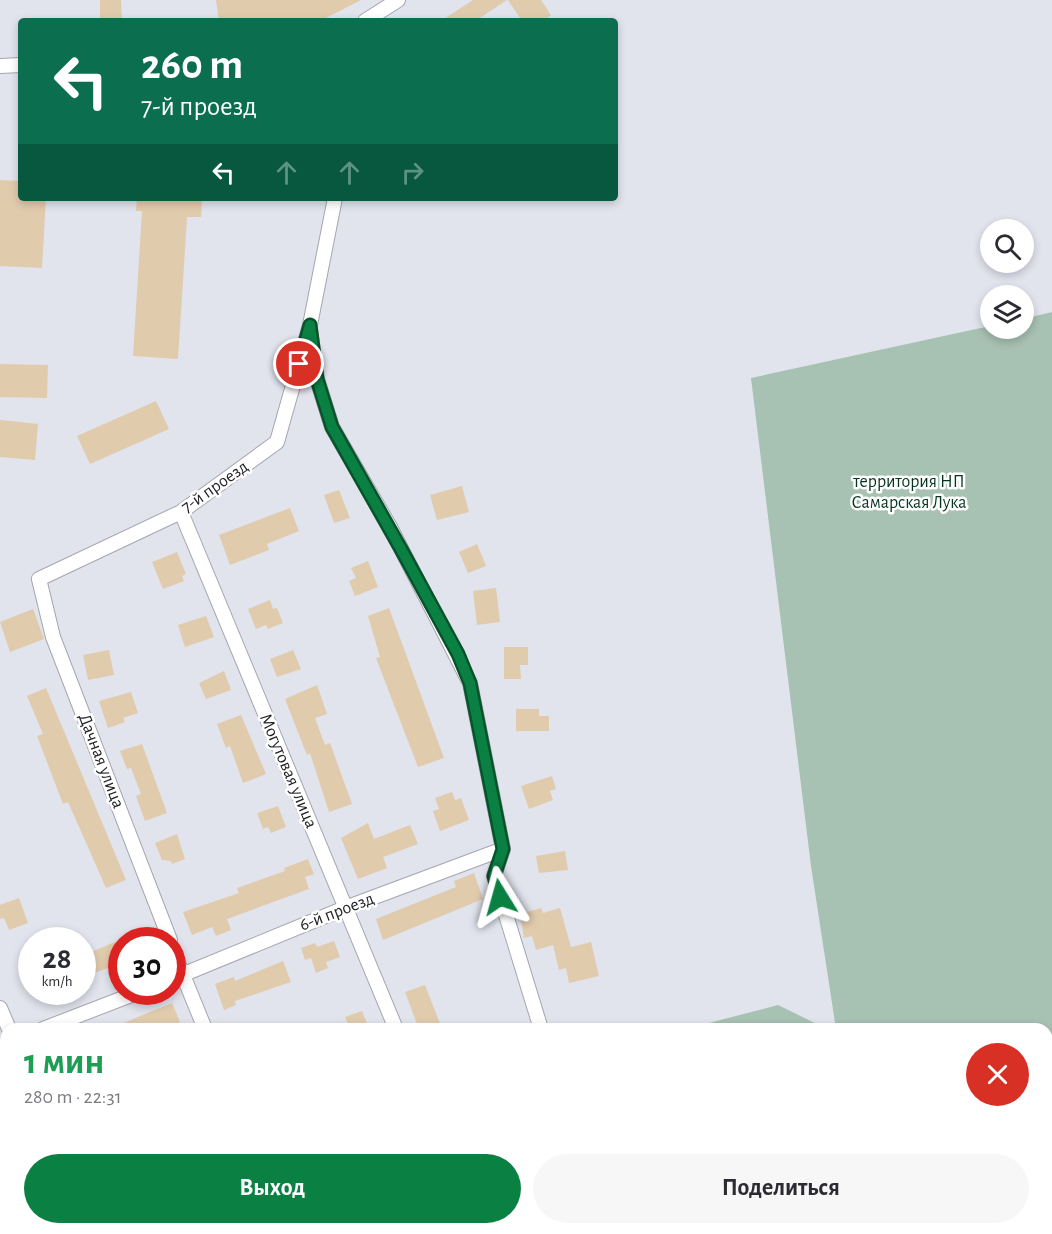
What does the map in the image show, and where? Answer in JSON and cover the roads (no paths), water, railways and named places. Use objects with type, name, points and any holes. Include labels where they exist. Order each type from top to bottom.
[{"type":"street","points":[[370,18],[398,0]]},
{"type":"street","points":[[0,66],[18,65]]},
{"type":"street","points":[[334,201],[310,325],[317,379],[332,427],[458,654],[470,683],[503,849],[494,876],[538,1023]]},
{"type":"street","name":"7-й проезд","points":[[39,579],[181,512],[277,442],[310,325]]},
{"type":"street","name":"Могутовая улица","points":[[181,512],[393,1023]]},
{"type":"street","name":"Дачная улица","points":[[39,579],[53,637],[165,927]]},
{"type":"street","name":"6-й проезд","points":[[186,974],[345,908],[503,849]]},
{"type":"street","points":[[186,992],[202,1023]]},
{"type":"street","points":[[60,1023],[108,1004]]},
{"type":"street","points":[[0,1008],[6,1023]]},
{"type":"park label","name":"территория НП Самарская Лука","points":[[909,492]]}]
